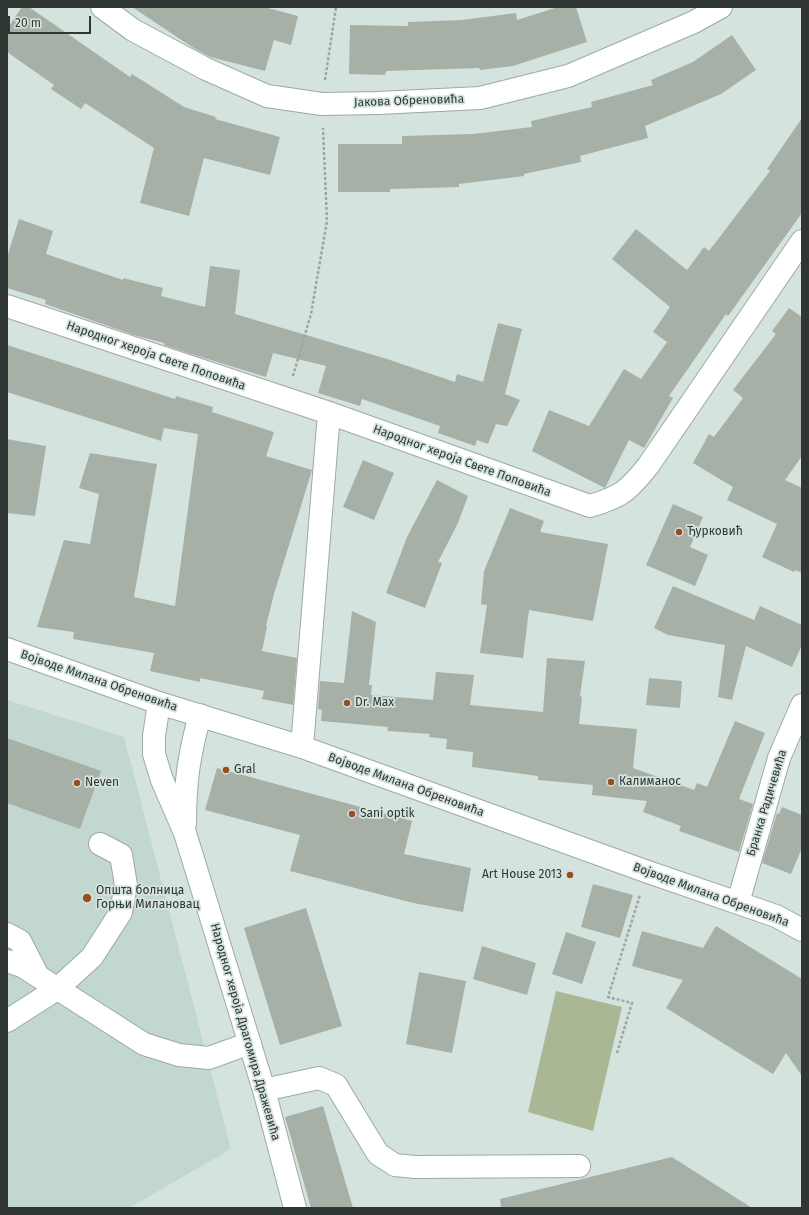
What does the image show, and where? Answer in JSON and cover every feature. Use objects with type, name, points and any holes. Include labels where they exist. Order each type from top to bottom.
[{"type":"street","name":"Јакова Обреновића","points":[[102,7],[133,30],[206,69],[267,96],[322,104],[480,98],[568,76],[694,22],[721,7]]},
{"type":"street","name":"Народног хероја Свете Поповића","points":[[7,306],[286,400],[329,413],[590,506],[609,501],[630,488],[648,466],[802,241]]},
{"type":"street","points":[[302,747],[329,413]]},
{"type":"street","name":"Војводе Милана Обреновића","points":[[7,649],[159,703],[302,747],[648,872],[776,916],[802,930]]},
{"type":"street","name":"Народног хероја Драгомира Дражевића","points":[[159,703],[154,736],[154,754],[162,780],[185,833],[264,1090],[295,1208]]},
{"type":"street","name":"Бранка Радичевића","points":[[738,903],[779,758],[802,705]]},
{"type":"street","name":"Народног хероја Драгомира Дражевића","points":[[185,833],[186,780],[190,751],[200,715]]},
{"type":"street","points":[[7,1022],[58,988],[92,957],[120,912],[126,885],[121,855],[100,844]]},
{"type":"street","points":[[7,934],[20,941],[38,976]]},
{"type":"street","points":[[7,961],[22,966],[144,1044],[179,1055],[209,1058],[250,1044]]},
{"type":"street","points":[[264,1090],[319,1078],[336,1085],[378,1154],[395,1166],[579,1166]]},
{"type":"path","points":[[286,400],[311,314],[327,221],[322,104],[336,7]]},
{"type":"path","points":[[617,1053],[632,1003],[608,997],[648,872]]},
{"type":"shaded area","name":"Општа болница Горњи Милановац","points":[[7,700],[124,737],[231,1149],[129,1208],[7,1208]]},
{"type":"green space","points":[[556,991],[622,1007],[593,1131],[528,1112]]},
{"type":"building","points":[[22,7],[29,7],[130,77],[132,74],[184,107],[216,117],[215,119],[280,137],[270,175],[204,158],[189,216],[140,203],[154,148],[85,103],[81,109],[51,89],[54,85],[7,52],[7,29]]},
{"type":"building","points":[[132,7],[264,7],[298,16],[291,45],[274,40],[265,71],[210,57],[192,47]]},
{"type":"building","points":[[558,7],[576,7],[587,42],[513,66],[480,70],[479,68],[386,71],[385,75],[349,74],[350,25],[408,26],[408,22],[462,20],[516,13],[517,20]]},
{"type":"building","points":[[732,35],[756,70],[721,94],[645,126],[648,138],[580,156],[581,162],[524,174],[524,176],[459,184],[459,187],[390,189],[390,192],[338,192],[338,144],[402,144],[402,136],[473,134],[532,127],[531,121],[592,107],[591,102],[653,85],[651,80],[693,62]]},
{"type":"building","points":[[802,118],[802,213],[728,316],[726,314],[669,396],[673,398],[644,448],[629,440],[605,488],[532,451],[549,410],[589,426],[624,369],[641,379],[667,342],[653,332],[670,307],[612,259],[636,229],[687,270],[704,247],[709,251],[770,171],[767,169]]},
{"type":"building","points":[[19,219],[53,231],[46,254],[123,280],[123,278],[163,288],[161,296],[205,307],[210,266],[240,270],[235,314],[387,359],[455,382],[457,374],[483,382],[498,323],[522,329],[505,394],[520,400],[507,426],[496,424],[488,444],[477,440],[475,446],[438,433],[440,426],[362,399],[360,406],[318,393],[326,366],[273,353],[266,377],[188,353],[164,345],[164,343],[134,335],[45,304],[46,300],[7,288],[7,257]]},
{"type":"building","points":[[789,308],[802,317],[802,456],[785,480],[802,488],[802,573],[795,570],[794,572],[762,557],[777,524],[727,500],[733,487],[693,463],[709,434],[714,437],[743,398],[733,390],[776,334],[772,331]]},
{"type":"building","points":[[7,345],[175,399],[176,396],[213,407],[212,412],[274,432],[266,456],[312,470],[274,594],[266,626],[262,651],[297,658],[293,705],[262,699],[264,691],[200,678],[200,682],[150,671],[154,653],[73,639],[74,632],[37,627],[64,540],[90,544],[99,494],[79,488],[90,453],[157,464],[134,597],[175,606],[198,434],[164,428],[161,441],[7,392]]},
{"type":"building","points":[[7,439],[46,446],[35,516],[7,513]]},
{"type":"building","points":[[363,460],[394,473],[374,520],[343,507]]},
{"type":"building","points":[[437,480],[468,496],[458,523],[438,562],[442,563],[425,608],[386,593],[407,537]]},
{"type":"building","name":"Ђурковић","points":[[673,504],[703,517],[690,547],[708,555],[695,586],[646,565]]},
{"type":"building","points":[[510,508],[544,521],[540,532],[608,544],[593,621],[529,610],[523,658],[480,653],[487,605],[481,604],[484,571]]},
{"type":"building","points":[[673,586],[754,620],[760,606],[802,625],[802,645],[792,667],[746,646],[732,700],[718,697],[725,645],[668,635],[654,628]]},
{"type":"building","points":[[352,611],[376,622],[369,685],[372,685],[371,695],[433,700],[436,672],[474,675],[470,705],[543,712],[547,658],[585,661],[580,696],[582,697],[579,724],[637,729],[633,768],[694,790],[697,783],[707,787],[735,721],[765,733],[739,799],[753,804],[739,852],[679,831],[681,826],[643,812],[647,801],[592,795],[593,785],[538,780],[538,776],[472,767],[473,752],[446,749],[447,739],[429,737],[430,734],[387,731],[388,727],[321,721],[322,710],[318,709],[320,681],[344,683]]},
{"type":"building","points":[[649,678],[682,681],[680,708],[646,705]]},
{"type":"building","points":[[7,738],[101,771],[80,829],[7,803]]},
{"type":"building","points":[[217,768],[412,821],[404,854],[471,868],[463,912],[413,903],[290,871],[300,835],[205,810]]},
{"type":"building","points":[[782,807],[802,815],[802,848],[791,874],[762,863],[777,813],[779,814]]},
{"type":"building","points":[[593,884],[633,895],[620,938],[581,927]]},
{"type":"building","points":[[306,908],[342,1026],[280,1045],[244,928]]},
{"type":"building","points":[[716,926],[802,979],[802,1076],[786,1053],[773,1074],[666,1008],[683,980],[632,966],[642,931],[703,948]]},
{"type":"building","points":[[566,932],[596,942],[582,984],[552,974]]},
{"type":"building","points":[[482,946],[536,963],[527,995],[473,979]]},
{"type":"building","points":[[419,972],[466,981],[452,1053],[406,1044]]},
{"type":"building","points":[[323,1106],[353,1208],[311,1208],[285,1117]]},
{"type":"building","points":[[672,1157],[752,1208],[501,1208],[500,1199]]},
{"type":"place","name":"Ђурковић","points":[[679,532]]},
{"type":"place","name":"Dr. Max","points":[[347,703]]},
{"type":"place","name":"Gral","points":[[226,770]]},
{"type":"place","name":"Калиманос","points":[[611,782]]},
{"type":"place","name":"Neven","points":[[77,783]]},
{"type":"place","name":"Sani optik","points":[[352,814]]},
{"type":"place","name":"Art House 2013","points":[[570,875]]},
{"type":"place","name":"Општа болница Горњи Милановац","points":[[87,898]]}]
